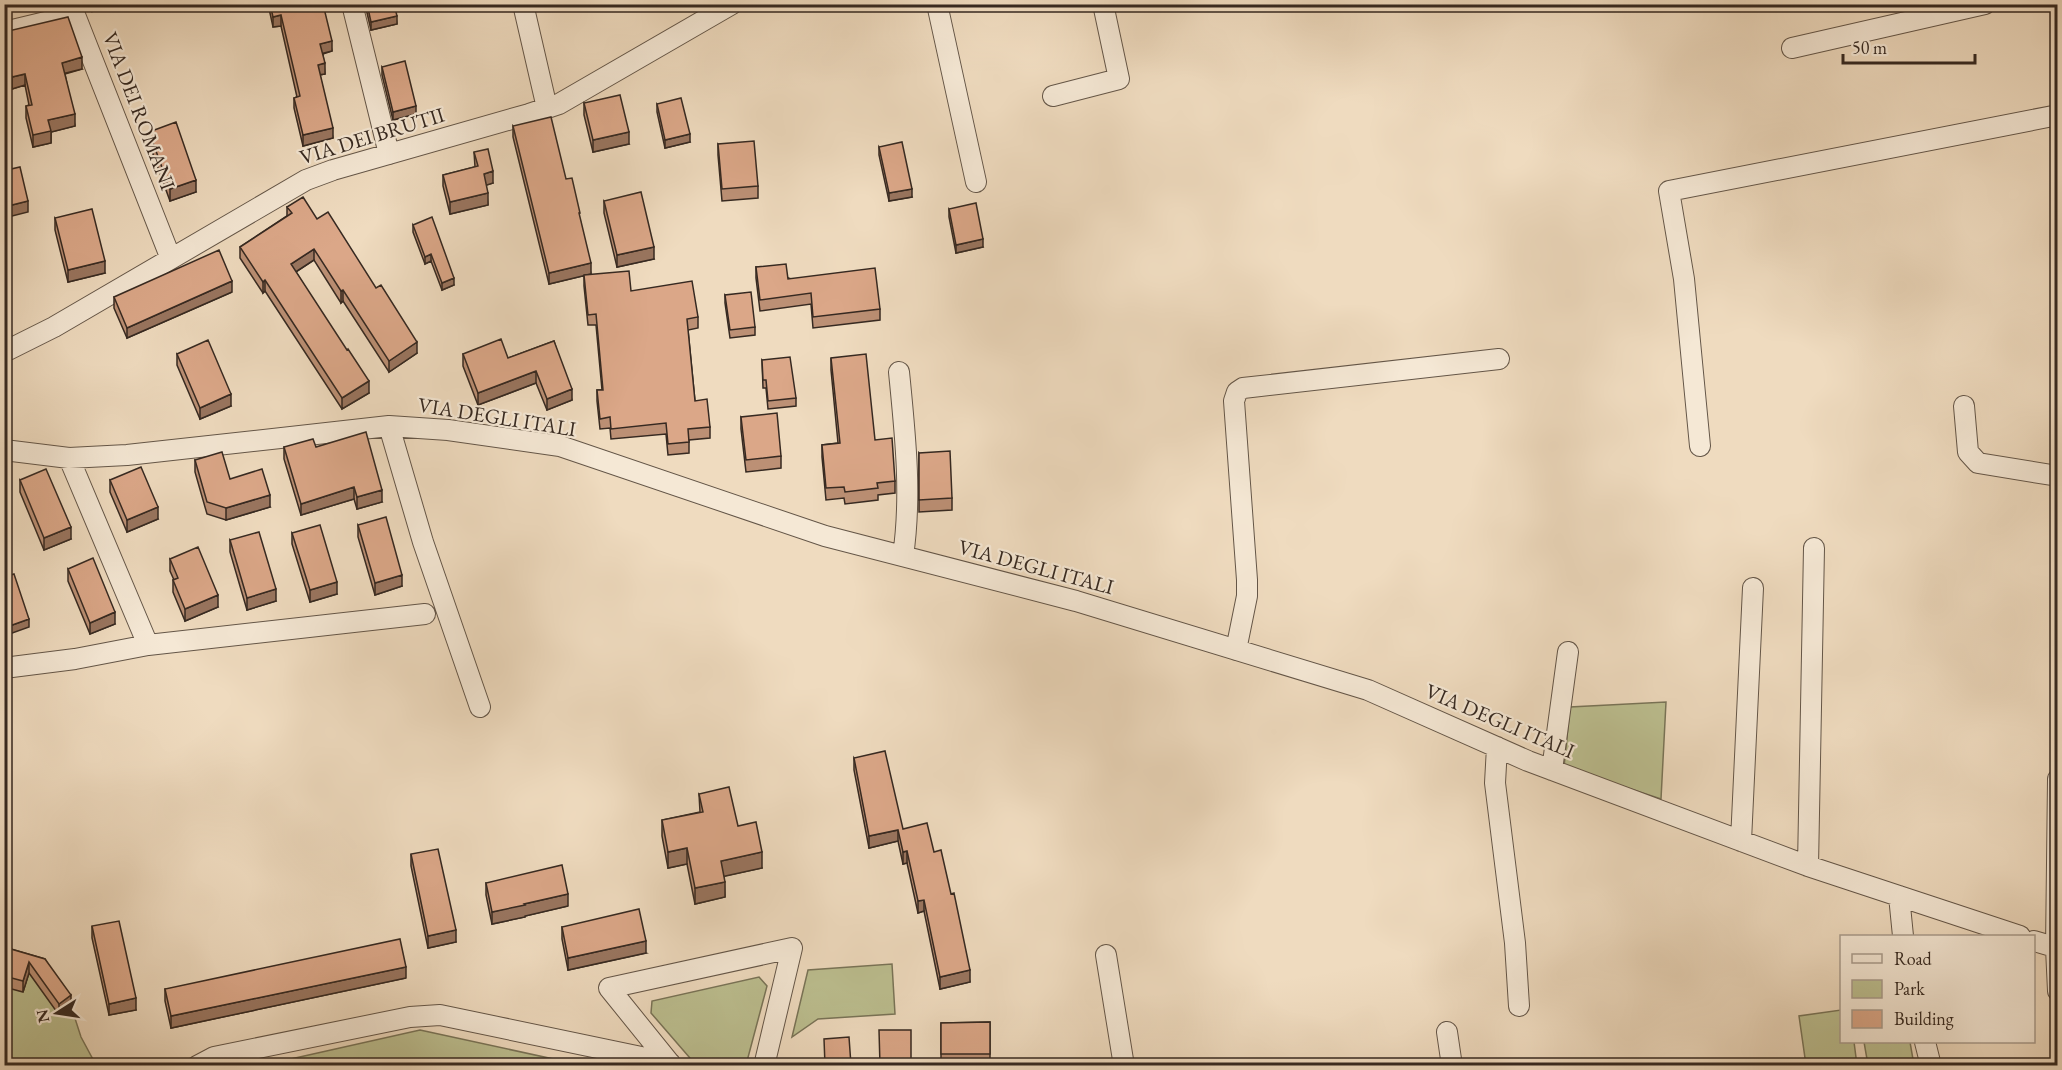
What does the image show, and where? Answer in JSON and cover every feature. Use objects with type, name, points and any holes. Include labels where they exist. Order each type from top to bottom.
[{"type":"street","points":[[352,4],[389,154]]},
{"type":"street","points":[[523,4],[547,108]]},
{"type":"street","name":"VIA DEI BRUTII","points":[[4,352],[54,327],[306,180],[333,170],[559,104],[732,4]]},
{"type":"street","points":[[937,4],[976,182]]},
{"type":"street","points":[[1053,96],[1119,79],[1103,4]]},
{"type":"street","points":[[1792,48],[1984,4]]},
{"type":"street","points":[[4,32],[75,15]]},
{"type":"street","name":"VIA DEI ROMANI","points":[[75,15],[171,259]]},
{"type":"street","points":[[1700,446],[1684,279],[1670,192],[2058,115]]},
{"type":"street","points":[[1236,650],[1248,580],[1234,401],[1237,392],[1243,388],[1499,358]]},
{"type":"street","points":[[899,372],[907,448],[907,529],[903,556]]},
{"type":"street","points":[[1964,406],[1968,452],[1978,463],[2058,476]]},
{"type":"street","points":[[389,426],[423,542],[480,707]]},
{"type":"street","name":"VIA DEGLI ITALI","points":[[4,450],[69,458],[127,455],[389,426],[447,430],[560,446],[825,536],[1076,601],[1368,690],[1552,770],[1808,866],[2017,935]]},
{"type":"street","points":[[69,458],[148,645]]},
{"type":"street","points":[[1808,866],[1814,548]]},
{"type":"street","points":[[1741,841],[1753,588]]},
{"type":"street","points":[[4,668],[75,659],[148,645],[425,614]]},
{"type":"street","points":[[1552,770],[1568,652]]},
{"type":"street","points":[[1497,747],[1495,783],[1515,943],[1519,1006]]},
{"type":"street","points":[[2058,779],[2058,991]]},
{"type":"street","points":[[1899,896],[1903,935]]},
{"type":"street","points":[[2035,941],[2057,948]]},
{"type":"street","points":[[671,1064],[609,988],[792,948],[764,1065]]},
{"type":"street","points":[[1106,955],[1124,1065]]},
{"type":"street","points":[[197,1065],[214,1058],[410,1017],[440,1016],[671,1064]]},
{"type":"street","points":[[1447,1032],[1452,1065]]},
{"type":"street","points":[[1926,1043],[1931,1065]]},
{"type":"path","points":[[75,15],[116,4]]},
{"type":"green space","points":[[1666,702],[1661,799],[1564,767],[1570,707]]},
{"type":"green space","points":[[4,958],[45,970],[71,1006],[81,1037],[96,1065],[5,1065]]},
{"type":"green space","points":[[892,964],[895,1014],[818,1019],[792,1037],[808,970]]},
{"type":"green space","points":[[759,977],[767,986],[746,1065],[696,1065],[651,1013],[652,1001]]},
{"type":"green space","points":[[1840,1010],[1840,1043],[1854,1043],[1857,1065],[1806,1065],[1799,1016]]},
{"type":"green space","points":[[420,1030],[581,1065],[264,1065]]},
{"type":"green space","points":[[1864,1043],[1910,1043],[1914,1065],[1868,1065]]},
{"type":"building","points":[[270,4],[323,4],[332,41],[320,44],[325,63],[318,65],[333,128],[303,135],[294,98],[300,96],[281,15],[273,17]]},
{"type":"building","points":[[367,4],[394,4],[397,16],[371,22]]},
{"type":"building","points":[[68,17],[82,57],[62,63],[75,114],[48,120],[51,131],[33,135],[26,106],[32,105],[25,74],[12,77],[4,51],[4,32]]},
{"type":"building","points":[[405,61],[416,106],[393,112],[382,67]]},
{"type":"building","points":[[620,95],[629,132],[593,140],[584,103]]},
{"type":"building","points":[[681,98],[690,134],[665,140],[657,104]]},
{"type":"building","points":[[551,117],[566,179],[572,178],[591,263],[549,273],[513,126]]},
{"type":"building","points":[[176,122],[196,180],[170,189],[149,132]]},
{"type":"building","points":[[754,141],[758,186],[722,189],[718,144]]},
{"type":"building","points":[[902,142],[912,189],[889,193],[879,147]]},
{"type":"building","points":[[4,143],[11,169],[20,167],[28,201],[4,207]]},
{"type":"building","points":[[488,149],[493,171],[484,174],[488,193],[450,202],[443,175],[478,166],[474,152]]},
{"type":"building","points":[[641,192],[654,247],[617,255],[604,201]]},
{"type":"building","points":[[303,197],[317,219],[328,212],[376,288],[381,285],[417,342],[389,361],[314,249],[291,264],[369,381],[342,398],[265,280],[263,282],[240,247],[292,213],[287,207]]},
{"type":"building","points":[[976,203],[983,239],[956,245],[949,209]]},
{"type":"building","points":[[92,209],[105,261],[68,270],[55,218]]},
{"type":"building","points":[[432,217],[454,278],[442,283],[431,254],[425,257],[413,225]]},
{"type":"building","points":[[219,250],[232,281],[127,328],[114,297]]},
{"type":"building","points":[[786,264],[788,279],[875,268],[880,309],[813,317],[811,293],[760,300],[756,267]]},
{"type":"building","points":[[629,271],[631,291],[692,281],[698,317],[687,319],[695,401],[707,399],[710,427],[688,429],[689,442],[668,444],[666,423],[611,429],[610,417],[600,419],[597,390],[603,390],[596,314],[588,315],[584,275]]},
{"type":"building","points":[[751,292],[755,327],[730,330],[725,295]]},
{"type":"building","points":[[501,339],[508,358],[554,341],[572,389],[547,399],[536,371],[478,393],[463,354]]},
{"type":"building","points":[[208,340],[231,394],[200,408],[177,354]]},
{"type":"building","points":[[866,354],[875,440],[892,438],[895,481],[877,483],[878,488],[845,492],[844,487],[826,488],[822,445],[840,443],[831,358]]},
{"type":"building","points":[[790,357],[796,398],[768,401],[766,380],[763,380],[762,360]]},
{"type":"building","points":[[777,413],[781,456],[746,460],[741,417]]},
{"type":"building","points":[[366,432],[382,490],[357,497],[354,487],[301,504],[284,447],[313,439],[316,447]]},
{"type":"building","points":[[950,451],[952,498],[919,500],[919,453]]},
{"type":"building","points":[[222,452],[230,479],[262,469],[270,495],[226,508],[207,502],[195,460]]},
{"type":"building","points":[[141,467],[158,507],[127,520],[110,480]]},
{"type":"building","points":[[46,469],[71,527],[44,538],[20,480]]},
{"type":"building","points":[[386,517],[402,575],[375,583],[358,525]]},
{"type":"building","points":[[320,525],[337,582],[310,590],[292,533]]},
{"type":"building","points":[[259,532],[276,589],[247,598],[230,540]]},
{"type":"building","points":[[198,547],[218,595],[185,609],[173,580],[178,578],[170,559]]},
{"type":"building","points":[[93,558],[115,612],[90,623],[68,569]]},
{"type":"building","points":[[14,574],[29,619],[4,628],[4,577]]},
{"type":"building","points":[[885,751],[903,829],[927,823],[934,852],[941,850],[951,894],[954,893],[970,970],[940,977],[924,900],[918,901],[907,851],[903,852],[898,830],[869,836],[854,758]]},
{"type":"building","points":[[729,787],[738,826],[756,822],[762,852],[721,861],[725,882],[695,888],[687,848],[668,852],[662,820],[703,812],[699,794]]},
{"type":"building","points":[[438,849],[456,930],[428,936],[411,854]]},
{"type":"building","points":[[562,865],[568,894],[492,912],[486,883]]},
{"type":"building","points":[[639,909],[646,941],[568,958],[562,927]]},
{"type":"building","points":[[119,921],[136,998],[109,1004],[92,926]]},
{"type":"building","points":[[400,939],[406,967],[171,1016],[165,989]]},
{"type":"building","points":[[4,947],[45,959],[71,995],[59,1004],[29,962],[23,981],[4,976]]},
{"type":"building","points":[[990,1022],[990,1054],[941,1054],[941,1023]]},
{"type":"building","points":[[879,1030],[911,1030],[911,1065],[880,1065]]},
{"type":"building","points":[[849,1037],[851,1065],[825,1065],[824,1039]]}]
